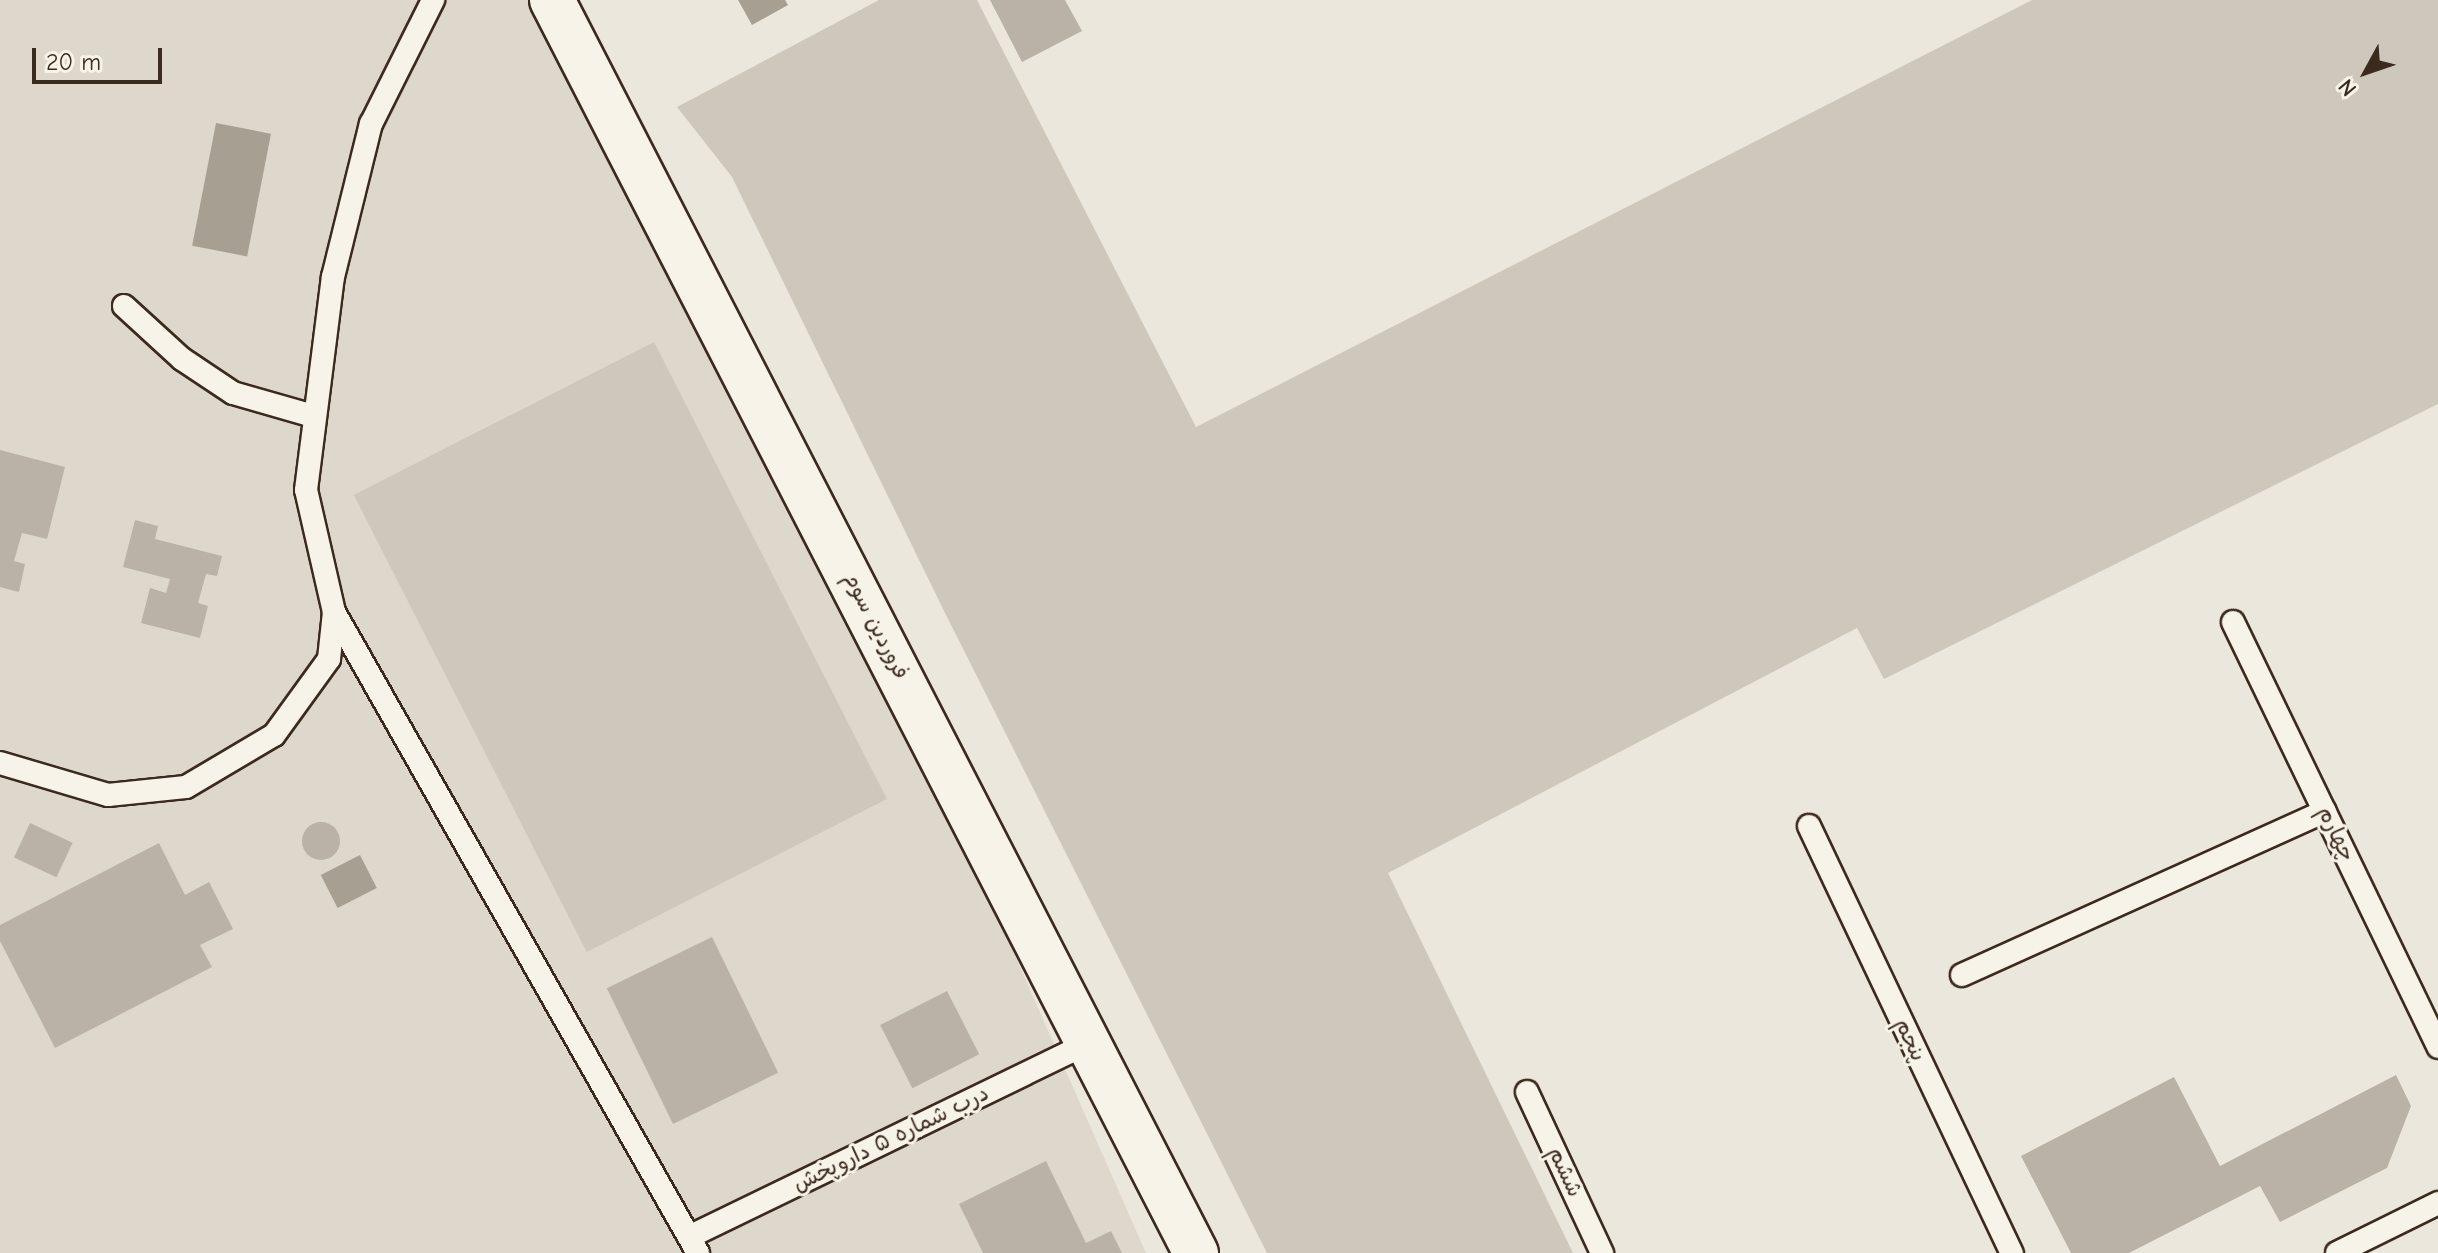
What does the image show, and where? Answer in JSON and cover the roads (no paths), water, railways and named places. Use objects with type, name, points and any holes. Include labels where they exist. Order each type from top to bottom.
[{"type":"street","name":"فروردین سوم","points":[[552,0],[1091,1042],[1196,1253]]},
{"type":"lane","points":[[433,0],[371,124],[333,277],[306,490],[334,612],[694,1245]]},
{"type":"lane","points":[[124,306],[182,359],[233,393],[313,416]]},
{"type":"lane","points":[[0,763],[108,795],[186,787],[274,735],[329,659],[334,612]]},
{"type":"lane","name":"چهارم","points":[[2233,622],[2438,1047]]},
{"type":"lane","points":[[1962,975],[2325,811]]},
{"type":"lane","name":"پنجم","points":[[1809,826],[2012,1253]]},
{"type":"lane","name":"درب شماره ۵ داروپخش","points":[[694,1245],[1091,1042]]},
{"type":"lane","name":"ششم","points":[[1527,1092],[1602,1253]]},
{"type":"lane","points":[[2337,1253],[2438,1203]]}]
